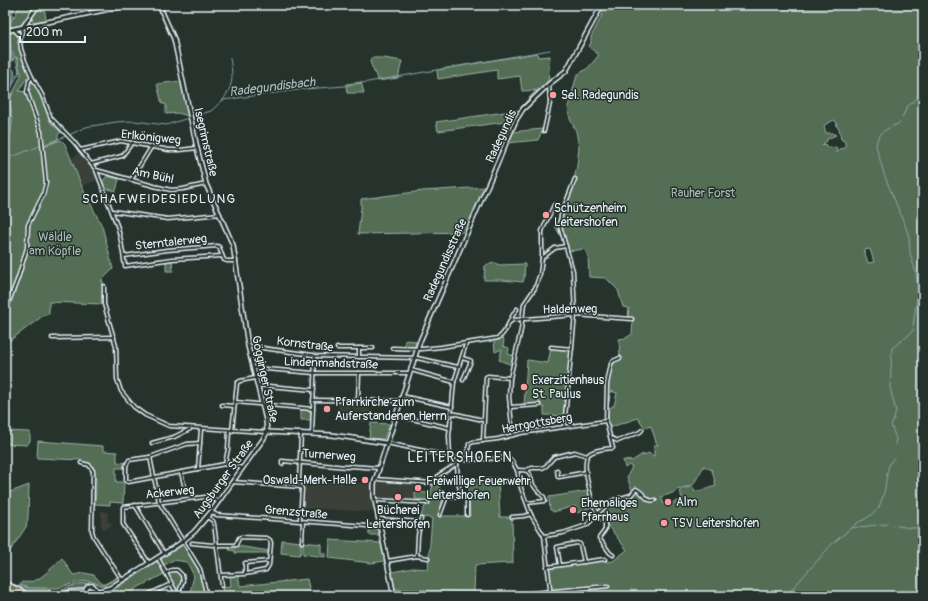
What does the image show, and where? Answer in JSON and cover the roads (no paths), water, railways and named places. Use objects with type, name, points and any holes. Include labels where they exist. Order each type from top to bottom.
[{"type":"highway","points":[[5,584],[29,596]]},
{"type":"highway","points":[[5,588],[22,596]]},
{"type":"street","points":[[38,5],[23,27],[20,36],[21,48],[32,77],[42,95],[51,118],[96,170],[112,211],[121,240],[125,266],[166,260],[222,256]]},
{"type":"street","points":[[5,31],[128,5]]},
{"type":"street","name":"Isegrimstraße","points":[[159,5],[174,39],[190,118],[206,184],[233,244],[245,330]]},
{"type":"street","name":"Radegundis","points":[[490,181],[519,114],[549,84],[563,74],[570,65],[602,5]]},
{"type":"street","points":[[29,19],[34,25]]},
{"type":"street","points":[[12,30],[20,36]]},
{"type":"street","points":[[5,312],[18,278],[27,248],[28,226],[43,195],[46,183],[41,132],[28,92],[29,81],[32,77]]},
{"type":"street","points":[[544,130],[550,103],[549,84]]},
{"type":"street","name":"Erlkönigweg","points":[[80,150],[113,142],[126,141],[173,150],[197,148]]},
{"type":"street","points":[[91,164],[122,156],[133,142]]},
{"type":"street","points":[[131,180],[152,146]]},
{"type":"street","name":"Am Bühl","points":[[96,170],[154,186],[177,190],[206,184]]},
{"type":"street","points":[[564,427],[575,315],[573,271],[560,226],[561,215],[575,179]]},
{"type":"street","name":"Radegundisstraße","points":[[374,479],[417,348],[490,181]]},
{"type":"street","points":[[513,435],[510,407],[510,378],[524,304],[537,283],[540,274],[542,258],[542,231],[554,205]]},
{"type":"street","points":[[112,211],[168,220],[220,214]]},
{"type":"street","name":"Sterntalerweg","points":[[124,256],[166,250],[217,246],[219,247],[222,256],[226,261],[236,261]]},
{"type":"street","points":[[542,258],[555,248],[566,246]]},
{"type":"street","points":[[104,286],[104,304],[116,346],[118,385],[126,398],[139,411],[162,423],[169,426],[230,431],[338,435],[386,443],[467,460],[505,458],[512,461],[517,470],[531,513],[544,536],[550,588],[549,596]]},
{"type":"street","points":[[392,348],[441,347],[498,338],[504,333],[518,309]]},
{"type":"street","name":"Haldenweg","points":[[509,323],[513,320],[575,315],[632,319]]},
{"type":"street","name":"Gögginger Straße","points":[[245,330],[267,432]]},
{"type":"street","points":[[52,338],[114,337]]},
{"type":"street","points":[[450,457],[449,440],[454,382],[466,344]]},
{"type":"street","name":"Kornstraße","points":[[248,346],[315,356],[414,358],[458,367]]},
{"type":"street","points":[[551,347],[572,349]]},
{"type":"street","name":"Kornstraße","points":[[337,348],[373,348]]},
{"type":"street","points":[[359,348],[359,357]]},
{"type":"street","points":[[312,434],[315,356]]},
{"type":"street","points":[[462,358],[471,362],[464,380]]},
{"type":"street","points":[[613,555],[599,538],[605,530],[605,524],[598,514],[590,491],[585,464],[587,456],[591,452],[613,448],[606,421],[607,386],[612,362],[620,358]]},
{"type":"street","name":"Lindenmahdstraße","points":[[253,368],[314,373],[409,372],[454,382]]},
{"type":"street","points":[[358,400],[359,373]]},
{"type":"street","points":[[483,441],[486,378],[488,376],[510,378]]},
{"type":"street","points":[[225,464],[237,383],[255,378]]},
{"type":"street","points":[[257,385],[314,390]]},
{"type":"street","points":[[401,396],[452,407]]},
{"type":"street","points":[[313,400],[400,401]]},
{"type":"street","points":[[235,402],[313,409]]},
{"type":"street","points":[[222,404],[234,406]]},
{"type":"street","points":[[510,407],[539,406]]},
{"type":"street","points":[[452,413],[483,420]]},
{"type":"street","points":[[395,415],[450,428]]},
{"type":"street","name":"Herrgottsberg","points":[[467,460],[469,444],[472,442],[606,421]]},
{"type":"street","points":[[152,443],[174,437],[191,428]]},
{"type":"street","points":[[198,469],[201,429]]},
{"type":"street","points":[[610,438],[618,441],[642,430]]},
{"type":"street","name":"Augsburger Straße","points":[[60,596],[70,592],[91,594],[110,588],[183,541],[194,532],[211,512],[267,432]]},
{"type":"street","points":[[301,433],[299,484],[302,489],[302,542]]},
{"type":"street","points":[[200,443],[187,444],[150,457],[129,460],[126,466],[125,478],[128,482],[225,464],[242,468]]},
{"type":"street","points":[[517,470],[544,468],[554,457],[575,452],[587,456]]},
{"type":"street","points":[[150,457],[159,502],[200,569],[207,596]]},
{"type":"street","points":[[459,458],[457,464],[458,481],[461,495],[467,499],[467,515]]},
{"type":"street","name":"Turnerweg","points":[[282,464],[282,461],[378,468]]},
{"type":"street","points":[[81,463],[89,465],[93,471],[92,531],[94,537],[122,580]]},
{"type":"street","points":[[394,596],[373,490],[374,479],[434,483],[440,474],[457,464]]},
{"type":"street","points":[[526,470],[531,475],[533,484],[544,497],[545,501],[527,503]]},
{"type":"street","points":[[556,470],[558,477],[587,472]]},
{"type":"street","points":[[181,472],[185,490]]},
{"type":"street","points":[[505,481],[519,480]]},
{"type":"street","points":[[233,482],[301,487]]},
{"type":"street","points":[[544,536],[563,533],[589,523],[607,504],[614,500],[631,495],[636,489],[640,490],[648,500],[655,500]]},
{"type":"street","points":[[440,515],[447,496],[459,497],[461,495]]},
{"type":"street","name":"Ackerweg","points":[[148,563],[124,524],[123,507],[205,497],[219,501]]},
{"type":"street","points":[[375,500],[428,502]]},
{"type":"street","points":[[135,505],[164,553]]},
{"type":"street","name":"Grenzstraße","points":[[211,512],[217,515],[380,526]]},
{"type":"street","points":[[512,517],[524,516],[531,513]]},
{"type":"street","points":[[207,517],[213,521],[214,524],[222,586]]},
{"type":"street","points":[[379,519],[420,522]]},
{"type":"street","points":[[417,556],[421,519]]},
{"type":"street","points":[[192,543],[236,545],[238,538],[241,536],[267,538],[270,540],[268,568],[264,571],[245,574],[221,574]]},
{"type":"street","points":[[560,565],[557,547],[577,543],[582,547],[584,562]]},
{"type":"street","points":[[387,561],[417,556],[428,558]]},
{"type":"street","points":[[547,567],[605,559]]},
{"type":"street","points":[[159,560],[178,596]]},
{"type":"street","points":[[245,574],[244,566],[246,563],[269,561]]},
{"type":"street","points":[[166,573],[172,570],[177,570],[182,575],[183,581],[178,596]]},
{"type":"street","points":[[145,596],[171,584]]},
{"type":"street","points":[[533,593],[607,587]]},
{"type":"water","points":[[5,5],[9,5],[9,27],[13,61],[11,63],[15,75],[10,100],[12,122],[5,178]]},
{"type":"waterway","points":[[8,26],[13,17]]},
{"type":"waterway","name":"Radegundisbach","points":[[69,135],[86,127],[116,122],[134,121],[166,125],[211,111],[223,100],[305,89],[345,86],[550,50]]},
{"type":"waterway","points":[[11,54],[13,53],[15,57]]},
{"type":"waterway","points":[[10,91],[17,76],[16,74],[20,74],[19,60],[16,59],[18,58],[16,57]]},
{"type":"waterway","points":[[223,100],[232,80],[230,58]]},
{"type":"waterway","points":[[902,118],[907,107],[923,92]]},
{"type":"waterway","points":[[900,123],[884,131],[878,137],[876,146],[885,177],[909,237],[910,253],[916,273],[918,290],[913,326]]},
{"type":"waterway","name":"Radegundisbach","points":[[5,157],[14,156],[66,136]]},
{"type":"waterway","points":[[895,445],[896,439],[891,425],[896,411],[890,388],[892,348],[908,336],[914,329]]},
{"type":"waterway","points":[[878,509],[884,493],[888,468],[894,458]]},
{"type":"waterway","points":[[786,596],[832,544],[857,523],[876,511]]},
{"type":"waterway","points":[[880,525],[887,524]]},
{"type":"waterway","points":[[851,528],[876,525]]},
{"type":"waterway","points":[[893,525],[910,528],[923,528]]},
{"type":"place","name":"Sel. Radegundis","points":[[553,95]]},
{"type":"place","name":"Schützenheim Leitershofen","points":[[546,215]]},
{"type":"place","name":"Exerzitienhaus St. Paulus","points":[[524,387]]},
{"type":"place","name":"Pfarrkirche zum Auferstandenen Herrn","points":[[327,409]]},
{"type":"place","name":"Oswald-Merk-Halle","points":[[365,480]]},
{"type":"place","name":"Freiwillige Feuerwehr Leitershofen","points":[[418,488]]},
{"type":"place","name":"Bücherei Leitershofen","points":[[398,497]]},
{"type":"place","name":"Alm","points":[[668,502]]},
{"type":"place","name":"Ehemaliges Pfarrhaus","points":[[573,510]]},
{"type":"place","name":"TSV Leitershofen","points":[[664,523]]},
{"type":"district","name":"SCHAFWEIDESIEDLUNG","points":[[159,198]]},
{"type":"district","name":"LEITERSHOFEN","points":[[460,457]]},
{"type":"park label","name":"Rauher Forst","points":[[703,193]]},
{"type":"park label","name":"Wäldle am Köpfle","points":[[55,244]]}]
